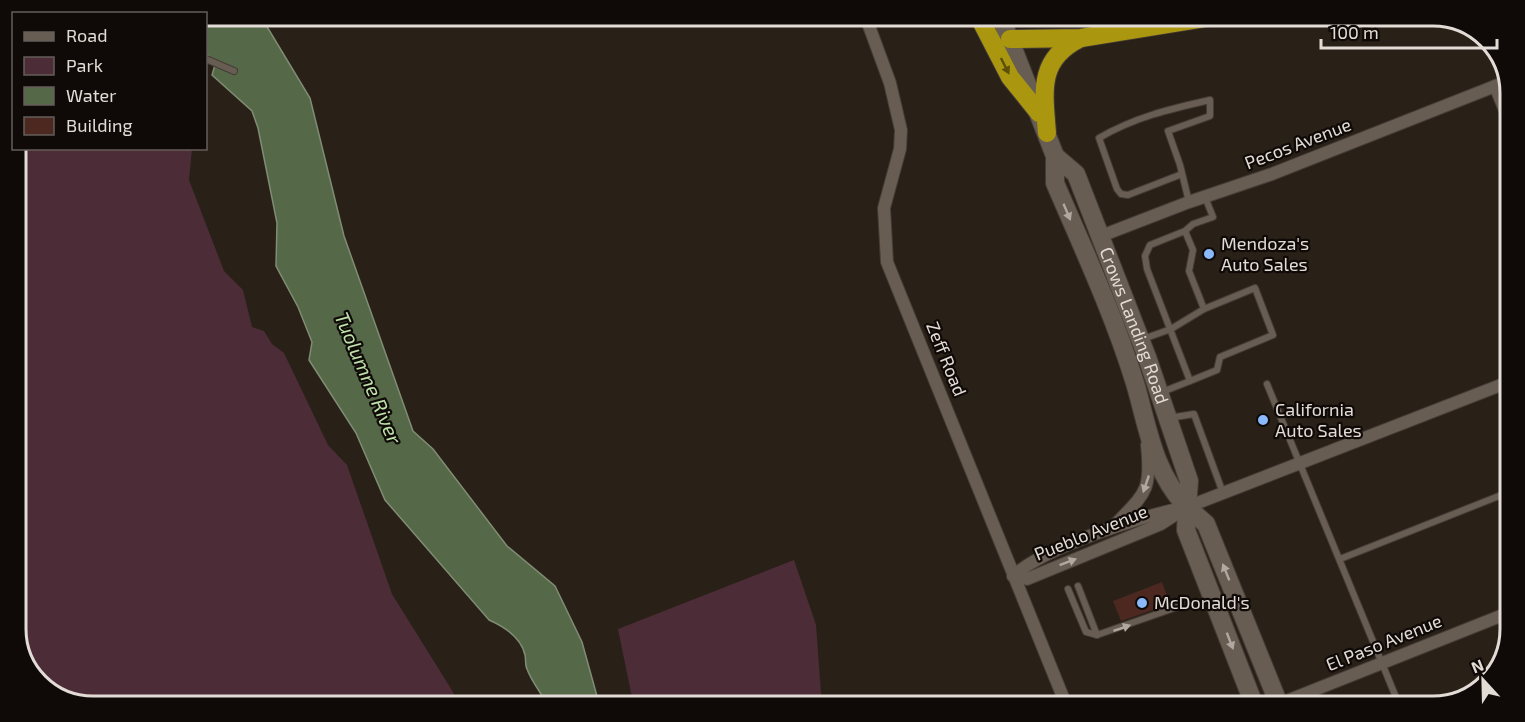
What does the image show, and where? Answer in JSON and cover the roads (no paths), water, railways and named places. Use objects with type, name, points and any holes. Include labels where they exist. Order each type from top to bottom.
[{"type":"highway","points":[[984,26],[1010,77],[1039,113]]},
{"type":"highway","points":[[1010,39],[1081,38],[1155,26]]},
{"type":"highway","points":[[1047,133],[1044,88],[1046,76],[1059,52],[1081,38]]},
{"type":"main road","name":"Crows Landing Road","points":[[1005,26],[1055,156],[1055,183],[1135,383],[1145,426],[1170,490],[1206,524],[1276,696]]},
{"type":"main road","name":"Crows Landing Road","points":[[1055,156],[1076,174],[1140,340],[1189,481],[1186,530],[1251,696]]},
{"type":"street","name":"Zeff Road","points":[[869,26],[890,83],[901,130],[900,149],[884,208],[887,262],[1062,696]]},
{"type":"street","name":"Pecos Avenue","points":[[1101,236],[1205,196],[1272,174],[1499,85]]},
{"type":"street","points":[[1495,86],[1499,96]]},
{"type":"street","name":"Pueblo Avenue","points":[[1013,576],[1028,562],[1112,529],[1152,514],[1187,507],[1223,494],[1500,386]]},
{"type":"street","points":[[1112,529],[1141,497],[1150,477],[1145,426]]},
{"type":"street","name":"Pueblo Avenue","points":[[1013,576],[1027,579],[1161,524],[1187,507]]},
{"type":"street","name":"El Paso Avenue","points":[[1302,696],[1500,616]]},
{"type":"lane","points":[[207,59],[234,71]]},
{"type":"lane","points":[[1182,174],[1128,195],[1121,194],[1117,189],[1099,138],[1120,126],[1155,112],[1210,100],[1210,116],[1168,131],[1182,174],[1189,202]]},
{"type":"lane","points":[[1190,381],[1147,269],[1145,256],[1150,245],[1213,217],[1205,196]]},
{"type":"lane","points":[[1185,231],[1193,250],[1189,271],[1204,309]]},
{"type":"lane","points":[[1140,340],[1171,328],[1204,309],[1255,288],[1273,335],[1220,357],[1217,370],[1159,393]]},
{"type":"lane","points":[[1267,384],[1396,696]]},
{"type":"lane","points":[[1168,418],[1194,414],[1223,494]]},
{"type":"lane","points":[[1340,559],[1500,496]]},
{"type":"lane","points":[[1078,586],[1097,635]]},
{"type":"lane","points":[[1068,590],[1086,632],[1097,635],[1180,606]]},
{"type":"water","name":"Tuolumne River","points":[[207,26],[267,26],[310,98],[344,236],[413,431],[433,449],[507,546],[555,586],[582,642],[597,696],[542,696],[529,674],[523,649],[516,638],[506,629],[489,620],[385,500],[356,433],[309,360],[312,342],[298,307],[276,266],[277,223],[258,128],[252,111],[212,75],[215,65],[207,54]]},
{"type":"place","name":"Mendoza's Auto Sales","points":[[1209,254]]},
{"type":"place","name":"California Auto Sales","points":[[1263,420]]},
{"type":"place","name":"McDonald's","points":[[1142,603]]}]
